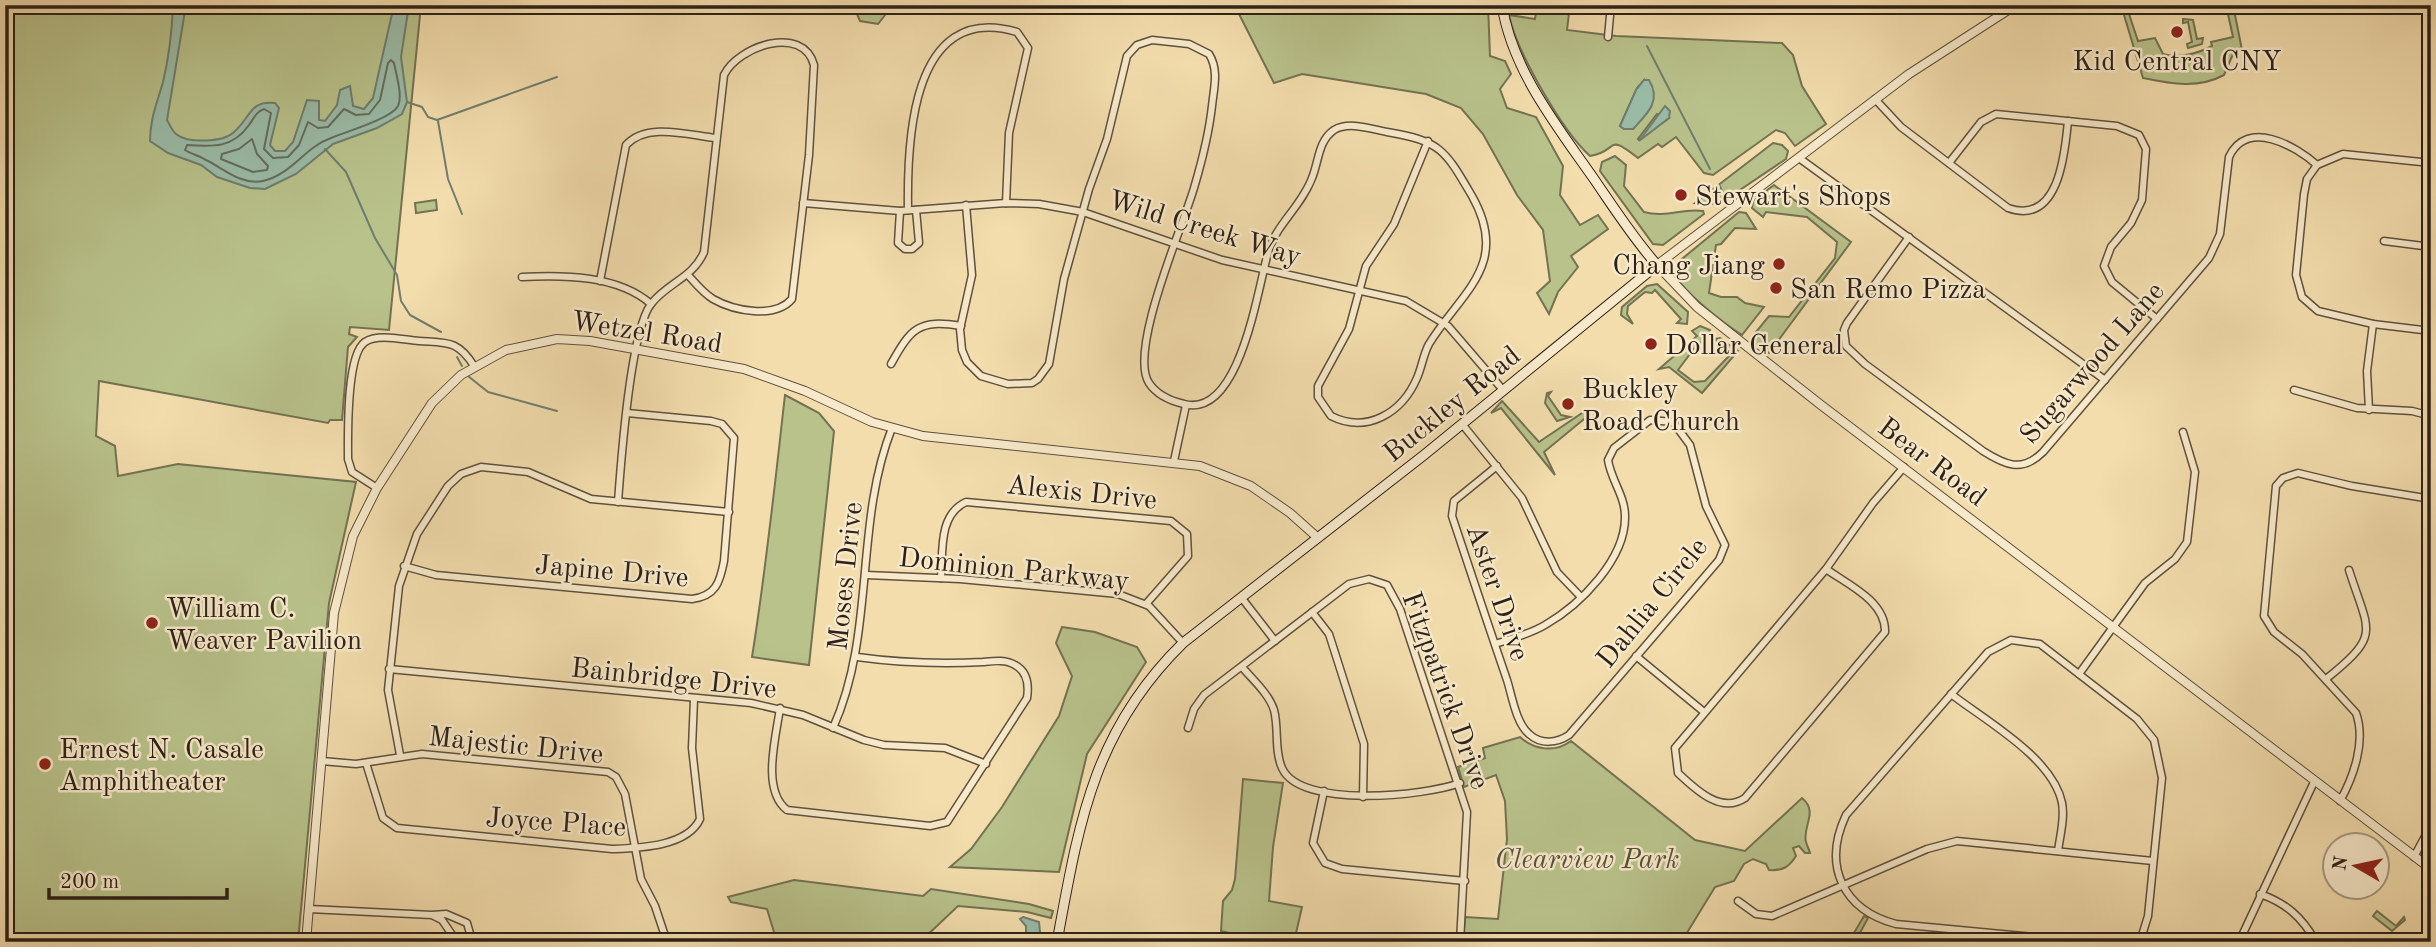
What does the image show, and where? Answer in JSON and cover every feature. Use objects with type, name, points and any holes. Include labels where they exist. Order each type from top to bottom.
[{"type":"main road","name":"Bear Road","points":[[1503,5],[1518,60],[1534,88],[1630,232],[1657,265]]},
{"type":"main road","name":"Buckley Road","points":[[1057,942],[1086,804],[1105,751],[1142,688],[1183,643],[1462,424],[1657,265]]},
{"type":"street","points":[[1608,37],[1611,5]]},
{"type":"street","name":"Buckley Road","points":[[1657,265],[1875,99],[1937,55],[2016,5]]},
{"type":"street","points":[[908,210],[920,233],[919,243],[912,249],[905,249],[898,243],[908,210],[910,129],[921,79],[943,43],[954,33],[977,25],[1017,32],[1028,48],[1009,133],[1006,203]]},
{"type":"street","points":[[966,205],[972,275],[961,326],[962,350],[967,362],[981,376],[1008,384],[1024,384],[1038,379],[1049,364],[1064,279],[1107,139],[1123,68],[1130,51],[1152,40],[1202,48],[1214,62],[1216,75],[1211,119],[1194,188],[1157,298],[1143,363],[1145,375],[1158,393],[1186,405],[1208,403],[1220,393],[1249,330],[1275,235],[1300,203],[1312,178],[1323,143],[1336,129],[1355,126],[1428,141],[1447,155],[1473,198],[1486,233],[1486,251],[1478,279],[1427,349],[1419,375],[1405,399],[1374,422],[1339,420],[1323,408],[1318,386],[1349,329],[1366,266],[1394,224],[1428,141]]},
{"type":"street","points":[[618,502],[627,413],[643,317],[651,304],[688,275],[704,252],[720,91],[732,61],[780,42],[798,44],[806,48],[814,65],[794,293],[783,308],[768,312],[716,301],[688,275]]},
{"type":"street","points":[[1875,99],[1901,127],[2008,208],[2023,211],[2034,209],[2058,182],[2065,154],[2068,121]]},
{"type":"street","points":[[1949,163],[1989,116],[2010,114],[2131,130],[2143,140],[2146,149],[2142,200],[2131,223],[2112,247],[2104,266],[2112,282],[2157,319]]},
{"type":"street","points":[[600,281],[626,145],[640,133],[652,132],[716,138]]},
{"type":"street","name":"Sugarwood Lane","points":[[1909,237],[1847,323],[1844,341],[1850,351],[1952,429],[2001,463],[2021,466],[2031,463],[2215,249],[2222,223],[2231,152],[2245,142],[2263,138],[2288,142],[2317,165]]},
{"type":"street","points":[[2431,163],[2343,154],[2317,165],[2307,179],[2304,194],[2296,275],[2302,297],[2318,310],[2373,324],[2431,331]]},
{"type":"street","points":[[1799,158],[1843,193],[1909,237],[2105,380]]},
{"type":"street","name":"Wild Creek Way","points":[[803,203],[908,210],[1006,203],[1039,204],[1083,212],[1175,244],[1264,270],[1406,301],[1444,324],[1469,347],[1503,390]]},
{"type":"street","points":[[2384,241],[2431,247]]},
{"type":"street","name":"Bear Road","points":[[1657,265],[1697,307],[2340,802],[2431,869]]},
{"type":"street","points":[[522,276],[600,281],[626,287],[651,304]]},
{"type":"street","points":[[891,364],[911,333],[919,327],[939,322],[961,326]]},
{"type":"street","points":[[2370,410],[2367,371],[2373,324]]},
{"type":"street","points":[[377,488],[352,472],[348,459],[353,365],[358,349],[370,340],[384,338],[448,344],[466,352],[474,366]]},
{"type":"street","name":"Wetzel Road","points":[[306,942],[338,587],[353,536],[377,488],[432,403],[474,366],[506,350],[557,339],[590,341],[637,349],[769,376],[892,428],[951,439],[1174,461],[1222,472],[1251,486],[1290,513],[1318,538]]},
{"type":"street","points":[[2294,390],[2334,404],[2431,415]]},
{"type":"street","points":[[1174,461],[1186,405]]},
{"type":"street","name":"Japine Drive","points":[[404,566],[448,576],[701,598],[711,593],[721,580],[729,512],[735,447],[729,430],[711,421],[627,413]]},
{"type":"street","name":"Dahlia Circle","points":[[1495,645],[1545,625],[1580,596],[1616,555],[1625,529],[1622,497],[1608,460],[1612,451],[1650,420],[1673,422],[1690,445],[1706,506],[1725,545],[1719,560],[1569,735],[1557,741],[1542,741]]},
{"type":"street","points":[[1462,424],[1527,507],[1557,572],[1580,596]]},
{"type":"street","name":"Moses Drive","points":[[833,728],[844,704],[857,657],[874,489],[892,428]]},
{"type":"street","points":[[2079,674],[2145,583],[2175,559],[2187,542],[2195,472],[2183,432]]},
{"type":"street","name":"Aster Drive","points":[[1497,466],[1454,501],[1451,507],[1524,728],[1542,741]]},
{"type":"street","points":[[1826,569],[1877,607],[1885,623],[1885,632],[1745,798],[1737,803],[1714,801],[1684,779],[1675,767],[1675,748],[1826,569],[1873,503],[1904,467]]},
{"type":"street","points":[[400,755],[390,715],[389,669],[394,614],[404,566],[418,534],[448,486],[461,474],[473,468],[528,472],[579,495],[618,502],[729,512]]},
{"type":"street","points":[[2340,802],[2354,773],[2359,722],[2350,705],[2302,654],[2274,632],[2264,616],[2276,486],[2283,478],[2298,473],[2352,486],[2431,499]]},
{"type":"street","name":"Alexis Drive","points":[[941,578],[946,523],[956,507],[966,502],[1171,521],[1187,534],[1188,556],[1146,604]]},
{"type":"street","points":[[2431,562],[2431,589]]},
{"type":"street","points":[[2326,679],[2363,646],[2367,638],[2367,625],[2349,570]]},
{"type":"street","name":"Dominion Parkway","points":[[866,575],[941,578],[1118,594],[1146,604],[1183,643]]},
{"type":"street","name":"Fitzpatrick Drive","points":[[1188,728],[1198,702],[1349,583],[1368,579],[1387,585],[1400,609],[1460,783],[1467,812],[1460,942]]},
{"type":"street","points":[[1241,597],[1275,641]]},
{"type":"street","points":[[1312,612],[1329,634],[1364,744],[1363,797]]},
{"type":"street","points":[[2087,942],[1896,924],[1865,912],[1843,887],[1835,854],[1846,816],[1988,652],[2011,639],[2040,644],[2137,719],[2158,751],[2162,778],[2148,916],[2140,942]]},
{"type":"street","points":[[1636,656],[1704,712]]},
{"type":"street","points":[[780,708],[773,775],[774,792],[781,805],[799,813],[940,825],[952,818],[1027,698],[1027,680],[1017,666],[998,661],[938,664],[857,657]]},
{"type":"street","points":[[1242,667],[1273,708],[1282,769],[1295,783],[1363,797],[1391,797],[1434,791],[1460,783]]},
{"type":"street","name":"Bainbridge Drive","points":[[389,669],[780,708],[884,745],[952,749],[986,764]]},
{"type":"street","points":[[1951,694],[2040,764],[2053,779],[2063,815],[2058,851]]},
{"type":"street","name":"Joyce Place","points":[[366,763],[383,818],[397,828],[612,849],[634,848],[680,838],[696,827],[700,819],[692,748],[694,698]]},
{"type":"street","name":"Majestic Drive","points":[[322,761],[366,763],[400,755],[422,754],[608,772],[616,777],[625,794],[641,879],[655,906],[667,942]]},
{"type":"street","points":[[2239,942],[2314,782]]},
{"type":"street","points":[[1324,791],[1313,843],[1325,863],[1342,869],[1465,881]]},
{"type":"street","points":[[2414,857],[2431,825]]},
{"type":"street","points":[[1738,901],[1756,914],[1772,916],[1927,849],[1957,841],[2153,861]]},
{"type":"street","points":[[2260,894],[2288,907],[2301,919],[2316,942]]},
{"type":"street","points":[[309,909],[432,915],[459,917],[467,923],[471,937],[466,942],[457,942],[443,920],[432,915]]},
{"type":"green space","points":[[5,5],[421,5],[389,330],[350,327],[349,334],[357,337],[348,347],[342,420],[330,420],[328,423],[99,381],[96,436],[115,446],[118,476],[178,464],[356,482],[329,603],[298,942],[5,942]]},
{"type":"green space","points":[[853,5],[893,5],[878,24],[860,21]]},
{"type":"green space","points":[[1215,5],[1488,5],[1490,56],[1505,61],[1511,74],[1500,89],[1507,108],[1536,117],[1563,166],[1560,195],[1580,225],[1598,215],[1608,229],[1571,256],[1578,267],[1558,292],[1549,314],[1537,293],[1550,281],[1543,230],[1517,195],[1483,134],[1461,108],[1426,94],[1302,74],[1274,83],[1238,12]]},
{"type":"green space","points":[[1537,5],[1570,5],[1567,30],[1616,36],[1782,43],[1793,55],[1802,86],[1826,124],[1795,146],[1785,133],[1776,130],[1713,175],[1704,173],[1676,137],[1662,147],[1658,144],[1638,158],[1616,145],[1590,156],[1567,129],[1542,90],[1521,49],[1509,15],[1535,19]],"holes":[[[1644,80],[1648,111],[1633,129],[1624,129],[1620,126],[1637,88]],[[1657,114],[1669,118],[1639,140],[1638,139]]]},
{"type":"green space","points":[[2121,5],[2126,5],[2138,41],[2155,38],[2163,54],[2175,56],[2201,51],[2212,46],[2211,42],[2233,37],[2226,5],[2233,5],[2242,50],[2233,54],[2224,75],[2204,82],[2175,83],[2143,78]]},
{"type":"green space","points":[[2183,19],[2193,20],[2197,39],[2203,38],[2202,44],[2188,48],[2187,44],[2192,42],[2188,22],[2183,23]]},
{"type":"green space","points":[[1773,143],[1782,145],[1788,151],[1786,159],[1719,204],[1695,203]]},
{"type":"green space","points":[[1615,156],[1626,165],[1624,186],[1644,212],[1660,214],[1695,210],[1703,211],[1704,214],[1663,245],[1653,244],[1600,171],[1602,162]]},
{"type":"green space","points":[[1774,185],[1851,242],[1769,353],[1751,341],[1751,338],[1769,316],[1789,317],[1835,258],[1837,242],[1807,217],[1766,212],[1763,217],[1752,208],[1753,201]]},
{"type":"green space","points":[[436,200],[437,210],[416,213],[415,203]]},
{"type":"green space","points":[[1739,212],[1746,213],[1756,229],[1735,228],[1721,244],[1716,245],[1709,293],[1721,297],[1737,297],[1745,303],[1764,307],[1742,335],[1692,296],[1676,278],[1673,270],[1677,263]]},
{"type":"green space","points":[[1657,284],[1688,312],[1687,324],[1677,323],[1681,319],[1655,290],[1652,293],[1645,292],[1628,306],[1627,314],[1633,324],[1621,315],[1622,307],[1647,286]]},
{"type":"green space","points":[[1700,326],[1710,330],[1703,344],[1699,342],[1678,370],[1694,382],[1705,381],[1730,355],[1715,339],[1720,338],[1738,351],[1702,393],[1669,367],[1659,369],[1697,336],[1692,331]]},
{"type":"green space","points":[[1551,392],[1548,396],[1561,415],[1570,417],[1557,421],[1545,403],[1547,393]]},
{"type":"green space","points":[[785,395],[819,413],[834,431],[809,665],[752,657]]},
{"type":"green space","points":[[1502,401],[1539,442],[1585,411],[1589,415],[1544,452],[1555,475],[1501,408],[1491,413]]},
{"type":"green space","points":[[1062,627],[1095,632],[1137,647],[1146,662],[1087,754],[1059,872],[950,867],[971,849],[1002,807],[1059,716],[1072,676],[1056,643]]},
{"type":"green space","name":"Clearview Park","points":[[1520,737],[1532,745],[1545,748],[1558,747],[1571,741],[1695,840],[1745,851],[1802,798],[1807,803],[1810,814],[1805,836],[1810,853],[1805,853],[1799,846],[1793,848],[1796,856],[1788,866],[1778,870],[1769,870],[1766,864],[1753,859],[1744,864],[1734,881],[1715,887],[1685,936],[1693,942],[1463,942],[1465,917],[1498,919],[1507,839],[1505,801],[1496,775],[1464,787],[1458,767],[1485,758],[1483,748]]},
{"type":"green space","points":[[1243,779],[1283,783],[1273,847],[1269,901],[1302,907],[1294,942],[1247,942],[1247,937],[1221,931],[1223,901],[1232,890],[1235,879]]},
{"type":"green space","points":[[794,880],[923,896],[931,889],[1029,904],[1053,911],[1051,918],[1027,912],[958,906],[920,942],[777,942],[767,909],[731,902],[728,897]]},
{"type":"green space","points":[[2377,911],[2396,926],[2404,917],[2405,920],[2392,931],[2373,916]]},
{"type":"green space","points":[[1864,916],[1868,918],[1855,942],[1837,942],[1848,935],[1851,938]]},
{"type":"water","points":[[173,5],[186,5],[167,120],[175,133],[182,137],[197,140],[222,138],[234,132],[260,104],[275,103],[279,108],[270,145],[275,151],[285,151],[293,142],[307,100],[319,101],[319,120],[325,121],[337,105],[340,90],[350,86],[353,106],[364,109],[373,98],[394,5],[409,5],[401,57],[407,102],[402,114],[377,128],[333,144],[296,174],[265,189],[250,188],[217,177],[201,165],[168,153],[150,141],[167,63]]},
{"type":"water","points":[[1644,80],[1649,80],[1653,88],[1651,107],[1633,129],[1624,129],[1620,126],[1636,90]]},
{"type":"water","points":[[1665,106],[1670,111],[1669,118],[1639,141]]},
{"type":"water","points":[[1023,917],[1039,922],[1041,942],[1026,942],[1026,926],[1020,919]]},
{"type":"waterway","points":[[1647,46],[1710,169]]},
{"type":"waterway","points":[[407,102],[422,107],[428,117],[437,120],[557,77]]},
{"type":"waterway","points":[[438,121],[448,179],[462,214]]},
{"type":"waterway","points":[[325,149],[346,172],[375,238],[397,275],[401,301],[410,315],[441,332]]},
{"type":"waterway","points":[[1720,186],[1724,196]]},
{"type":"waterway","points":[[457,357],[462,366]]},
{"type":"waterway","points":[[468,376],[488,392],[557,411]]},
{"type":"place","name":"Kid Central CNY","points":[[2177,32]]},
{"type":"place","name":"Stewart's Shops","points":[[1681,195]]},
{"type":"place","name":"Chang Jiang","points":[[1779,264]]},
{"type":"place","name":"San Remo Pizza","points":[[1776,288]]},
{"type":"place","name":"Dollar General","points":[[1651,344]]},
{"type":"place","name":"Buckley Road Church","points":[[1568,404]]},
{"type":"place","name":"William C. Weaver Pavilion","points":[[152,623]]},
{"type":"place","name":"Ernest N. Casale Amphitheater","points":[[45,764]]}]
